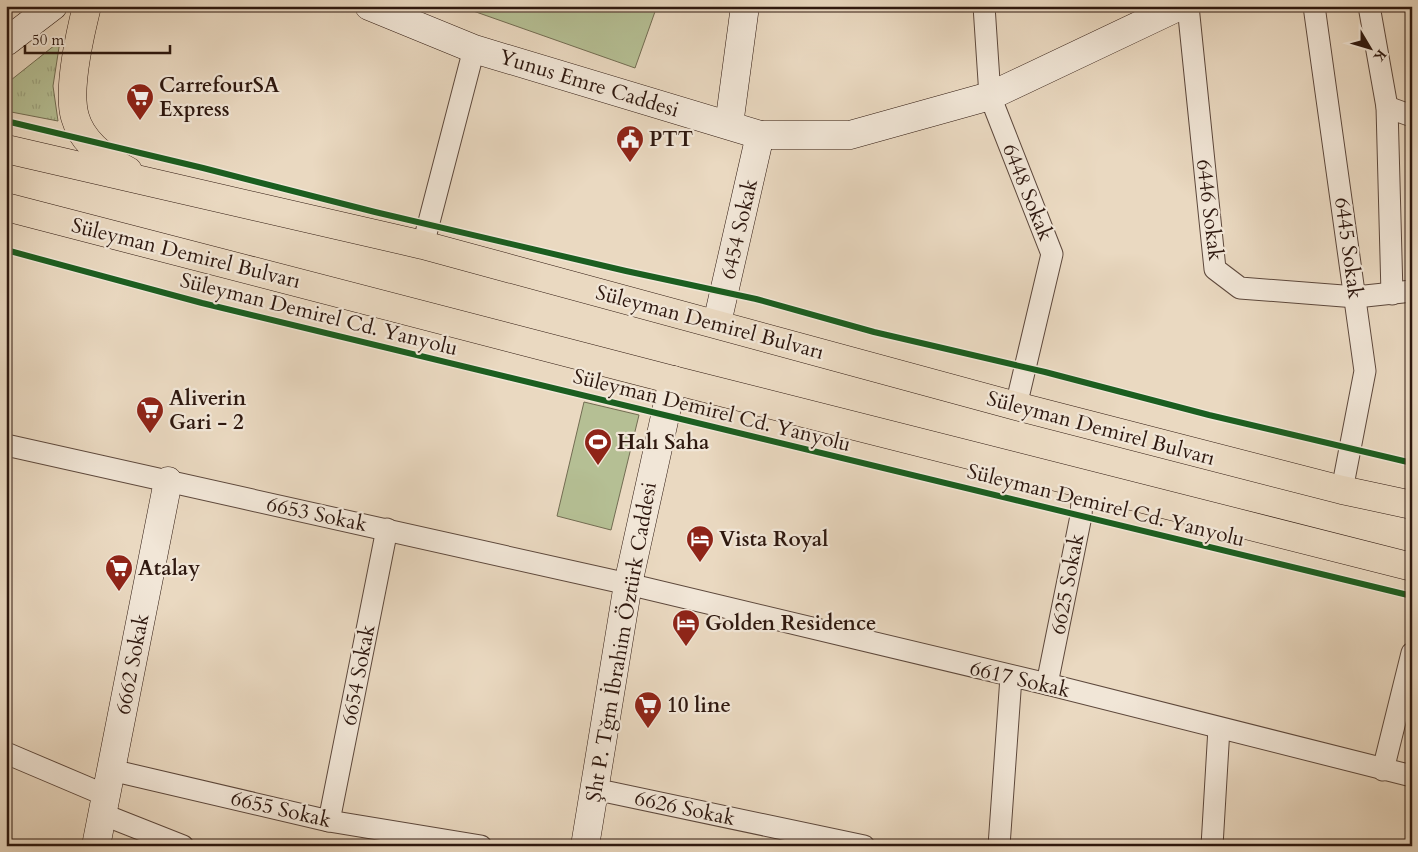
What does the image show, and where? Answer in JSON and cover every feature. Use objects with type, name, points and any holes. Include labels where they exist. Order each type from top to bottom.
[{"type":"main road","points":[[87,6],[75,69],[74,116],[79,128],[97,150],[120,167],[149,183]]},
{"type":"main road","name":"Süleyman Demirel Bulvarı","points":[[6,149],[423,245],[717,323],[1016,406],[1342,490],[1412,505]]},
{"type":"main road","name":"Süleyman Demirel Bulvarı","points":[[6,207],[673,380],[1412,567]]},
{"type":"street","points":[[6,42],[53,6]]},
{"type":"street","name":"Yunus Emre Caddesi","points":[[369,6],[474,49],[760,135],[850,135],[990,96],[1180,6]]},
{"type":"street","points":[[729,125],[746,6]]},
{"type":"street","name":"6448 Sokak","points":[[984,6],[990,96],[1052,254],[1016,406]]},
{"type":"street","name":"6446 Sokak","points":[[1188,6],[1215,269],[1240,288],[1356,298],[1402,292]]},
{"type":"street","name":"6445 Sokak","points":[[1314,6],[1365,371],[1342,490]]},
{"type":"street","points":[[1369,6],[1387,107],[1402,292]]},
{"type":"street","points":[[423,245],[474,49]]},
{"type":"street","points":[[1387,107],[1412,102]]},
{"type":"street","points":[[1387,107],[1412,116]]},
{"type":"street","name":"6454 Sokak","points":[[717,323],[760,135]]},
{"type":"street","name":"Şht P. Tğm İbrahim Öztürk Caddesi","points":[[585,846],[628,584],[673,380]]},
{"type":"street","name":"6653 Sokak","points":[[6,445],[628,584]]},
{"type":"street","name":"6662 Sokak","points":[[96,846],[168,481]]},
{"type":"street","name":"6625 Sokak","points":[[1047,684],[1081,516],[1083,484]]},
{"type":"street","name":"6654 Sokak","points":[[329,821],[387,529]]},
{"type":"street","name":"6617 Sokak","points":[[628,584],[1011,677],[1047,684],[1412,776]]},
{"type":"street","points":[[1383,770],[1412,652]]},
{"type":"street","points":[[999,846],[1011,677]]},
{"type":"street","points":[[1212,846],[1219,728]]},
{"type":"street","points":[[6,753],[106,793],[183,846]]},
{"type":"street","name":"6626 Sokak","points":[[594,790],[864,846]]},
{"type":"street","name":"6655 Sokak","points":[[106,793],[329,821],[481,846]]},
{"type":"green space","points":[[459,6],[657,6],[635,68]]},
{"type":"green space","points":[[60,41],[53,86],[58,121],[6,111],[6,84]]},
{"type":"green space","name":"Halı Saha","points":[[584,402],[639,415],[611,530],[557,516]]},
{"type":"cycle path","points":[[6,121],[203,168],[375,212],[626,271],[756,299],[874,332],[1045,372],[1209,415],[1412,463]]},
{"type":"cycle path","name":"Süleyman Demirel Cd. Yanyolu","points":[[6,250],[202,303],[1412,596]]},
{"type":"place","name":"CarrefourSA Express","points":[[140,121]]},
{"type":"place","name":"PTT","points":[[630,163]]},
{"type":"place","name":"Aliverin Gari - 2","points":[[150,434]]},
{"type":"place","name":"Halı Saha","points":[[598,466]]},
{"type":"place","name":"Vista Royal","points":[[700,563]]},
{"type":"place","name":"Atalay","points":[[119,592]]},
{"type":"place","name":"Golden Residence","points":[[686,647]]},
{"type":"place","name":"10 line","points":[[648,729]]}]
